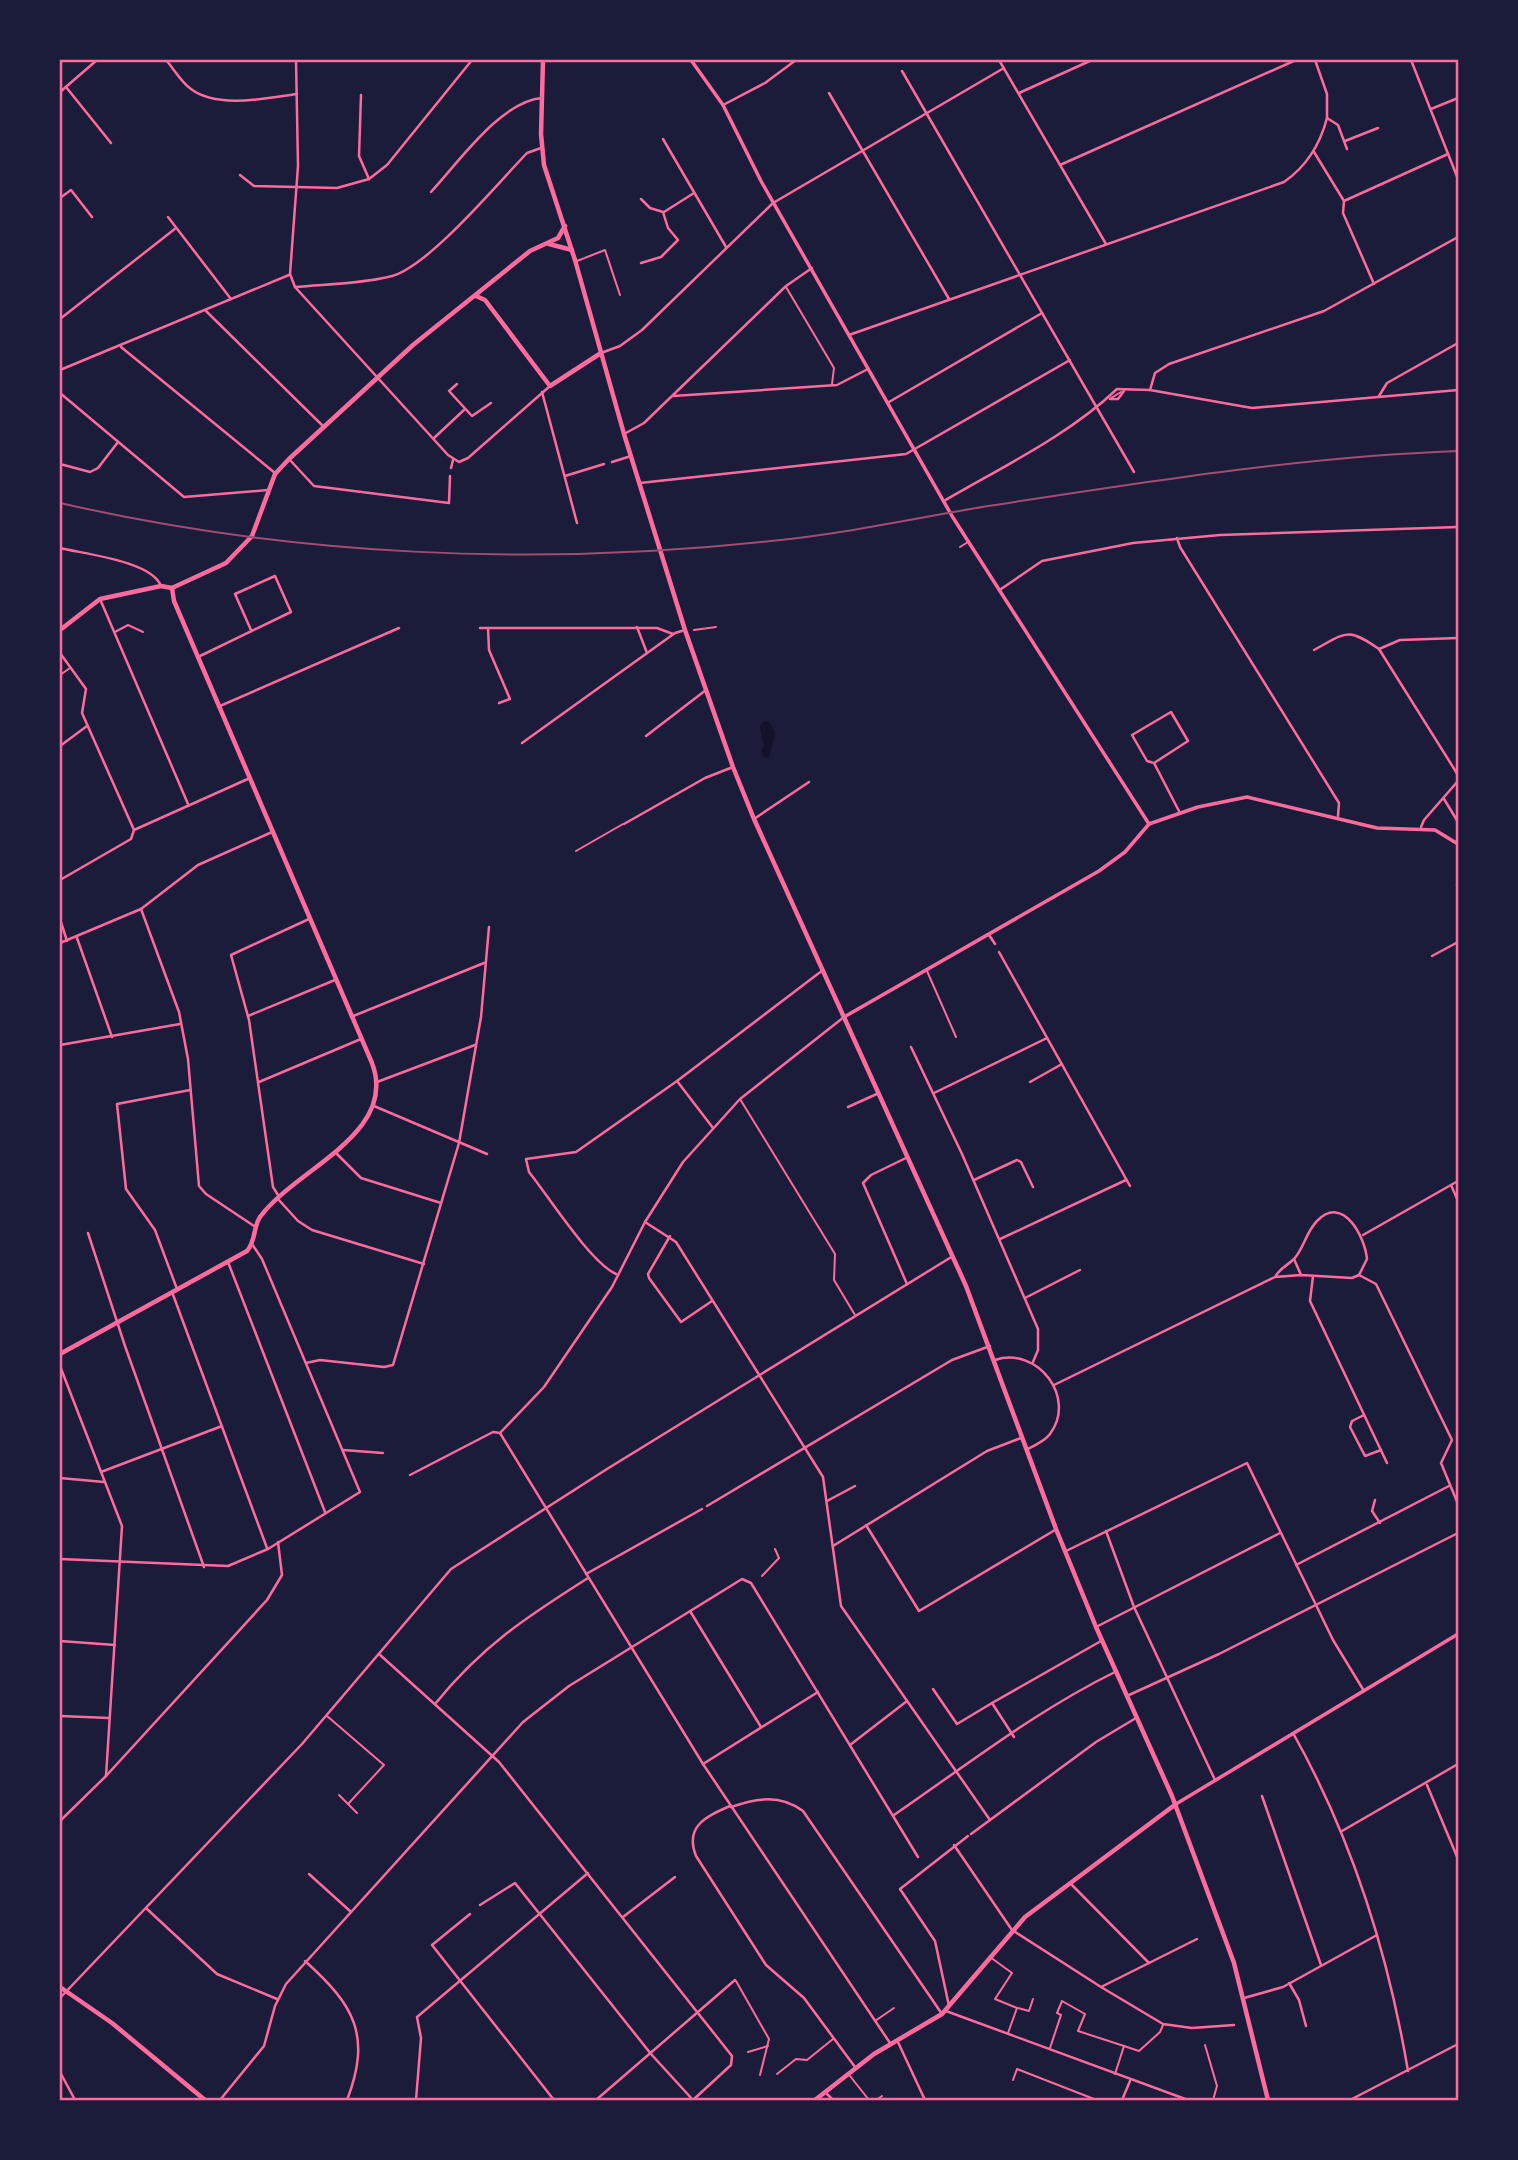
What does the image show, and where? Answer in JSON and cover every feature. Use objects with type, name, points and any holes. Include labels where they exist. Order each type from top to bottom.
[{"type":"main road","points":[[543,60],[541,148],[544,165],[576,262],[624,434],[685,630],[733,767],[754,819],[953,1256],[990,1346],[1056,1529],[1096,1627],[1139,1717],[1176,1804],[1223,1930],[1244,1998],[1268,2101]]},
{"type":"main road","points":[[60,630],[100,599],[161,586],[172,588],[213,571],[241,551],[258,526],[275,474],[289,459],[413,345],[530,251],[558,238],[565,226]]},
{"type":"main road","points":[[549,244],[572,250]]},
{"type":"main road","points":[[486,286],[483,292],[485,300],[550,386],[601,353]]},
{"type":"main road","points":[[475,296],[485,300]]},
{"type":"main road","points":[[60,1354],[228,1262],[252,1244],[259,1218],[365,1122],[374,1106],[377,1082],[361,1039],[174,601],[172,588]]},
{"type":"main road","points":[[815,2101],[855,2067],[946,2010],[1012,1930],[1069,1882],[1176,1804]]},
{"type":"main road","points":[[60,1987],[112,2023],[205,2101]]},
{"type":"street","points":[[60,92],[97,60]]},
{"type":"street","points":[[166,60],[187,86],[208,97],[225,99],[297,94]]},
{"type":"street","points":[[296,60],[296,187],[290,274],[295,287],[433,439],[458,462],[468,458],[550,386]]},
{"type":"street","points":[[240,175],[254,186],[345,187],[369,179],[387,165],[472,60]]},
{"type":"street","points":[[691,60],[723,105],[773,203],[968,542],[1001,589],[1149,824]]},
{"type":"street","points":[[723,105],[765,83],[796,60]]},
{"type":"street","points":[[999,60],[1106,244]]},
{"type":"street","points":[[1019,93],[1092,60]]},
{"type":"street","points":[[1060,165],[1296,60]]},
{"type":"street","points":[[849,335],[1284,182],[1314,152],[1328,118],[1327,94],[1315,60]]},
{"type":"street","points":[[1411,60],[1458,179]]},
{"type":"street","points":[[601,353],[620,346],[642,330],[773,203],[1004,68]]},
{"type":"street","points":[[902,71],[1134,472]]},
{"type":"street","points":[[66,88],[111,143]]},
{"type":"street","points":[[829,93],[949,299]]},
{"type":"street","points":[[361,95],[359,156],[369,179]]},
{"type":"street","points":[[431,192],[505,112],[527,100],[542,98]]},
{"type":"street","points":[[1431,108],[1458,98]]},
{"type":"street","points":[[1328,118],[1338,125],[1347,149]]},
{"type":"street","points":[[1345,141],[1378,128]]},
{"type":"street","points":[[663,139],[726,247]]},
{"type":"street","points":[[295,287],[382,278],[403,271],[440,242],[527,153],[541,148]]},
{"type":"street","points":[[1314,152],[1344,201],[1343,213],[1374,284]]},
{"type":"street","points":[[1344,201],[1448,154]]},
{"type":"street","points":[[60,198],[71,190],[92,217]]},
{"type":"street","points":[[641,198],[650,208],[663,212],[694,193]]},
{"type":"street","points":[[641,263],[661,257],[678,240],[668,228],[663,212]]},
{"type":"street","points":[[168,216],[231,299]]},
{"type":"street","points":[[60,319],[176,228]]},
{"type":"street","points":[[1150,390],[1156,373],[1169,365],[1324,312],[1458,237]]},
{"type":"street","points":[[624,434],[644,423],[786,286],[812,268]]},
{"type":"street","points":[[60,370],[121,347],[290,274]]},
{"type":"street","points":[[206,311],[325,428]]},
{"type":"street","points":[[889,402],[1042,313]]},
{"type":"street","points":[[1379,396],[1387,383],[1458,342]]},
{"type":"street","points":[[121,347],[275,474]]},
{"type":"street","points":[[640,483],[916,451],[1070,360]]},
{"type":"street","points":[[673,396],[832,386],[869,369]]},
{"type":"street","points":[[457,384],[449,391],[472,416],[491,403]]},
{"type":"street","points":[[1110,398],[1118,399],[1124,390]]},
{"type":"street","points":[[944,500],[1097,409],[1114,391],[1150,390],[1252,408],[1282,408],[1458,390]]},
{"type":"street","points":[[542,392],[577,523]]},
{"type":"street","points":[[60,393],[184,497],[268,490]]},
{"type":"street","points":[[433,439],[465,410]]},
{"type":"street","points":[[60,464],[90,472],[98,468],[118,442]]},
{"type":"street","points":[[612,462],[631,456]]},
{"type":"street","points":[[289,459],[314,486],[449,503],[450,476]]},
{"type":"street","points":[[451,468],[453,460]]},
{"type":"street","points":[[565,476],[604,464]]},
{"type":"street","points":[[1001,589],[1042,561],[1059,556],[1177,538],[1458,527],[1458,565]]},
{"type":"street","points":[[1177,538],[1180,547],[1339,803],[1338,816]]},
{"type":"street","points":[[60,548],[139,567],[156,576],[161,586]]},
{"type":"street","points":[[198,657],[290,612],[275,576],[235,594],[251,630]]},
{"type":"street","points":[[100,599],[188,804]]},
{"type":"street","points":[[480,628],[637,627],[664,629],[673,634]]},
{"type":"street","points":[[637,627],[647,653]]},
{"type":"street","points":[[220,706],[399,628]]},
{"type":"street","points":[[488,628],[489,650],[510,699],[499,703]]},
{"type":"street","points":[[523,742],[673,634],[685,630]]},
{"type":"street","points":[[1314,650],[1346,632],[1356,633],[1380,649],[1458,775]]},
{"type":"street","points":[[1380,649],[1400,640],[1458,638]]},
{"type":"street","points":[[60,653],[86,689],[81,708],[87,726],[134,830],[131,839],[60,880]]},
{"type":"street","points":[[646,736],[706,690]]},
{"type":"street","points":[[1154,763],[1188,741],[1171,712],[1132,735],[1147,761],[1154,763],[1180,813]]},
{"type":"street","points":[[60,746],[87,726]]},
{"type":"street","points":[[624,824],[705,778],[733,767]]},
{"type":"street","points":[[134,830],[250,778]]},
{"type":"street","points":[[1421,827],[1458,781]]},
{"type":"street","points":[[754,819],[809,782]]},
{"type":"street","points":[[500,1433],[544,1387],[612,1287],[616,1274],[672,1177],[740,1099],[844,1017],[1099,871],[1125,852],[1149,824],[1180,813],[1247,797],[1338,816],[1377,828],[1421,827],[1436,830],[1457,843],[1458,835]]},
{"type":"street","points":[[1444,799],[1458,822]]},
{"type":"street","points":[[60,943],[141,909],[198,865],[272,832]]},
{"type":"street","points":[[141,909],[174,996],[181,1024],[201,1190],[256,1227]]},
{"type":"street","points":[[60,919],[67,940]]},
{"type":"street","points":[[309,919],[231,955],[248,1016],[274,1187],[279,1199],[298,1222],[312,1230],[424,1264]]},
{"type":"street","points":[[306,1363],[320,1360],[379,1367],[393,1365],[459,1143],[476,1045],[489,927]]},
{"type":"street","points":[[989,933],[995,944]]},
{"type":"street","points":[[77,937],[112,1037]]},
{"type":"street","points":[[1432,956],[1458,942]]},
{"type":"street","points":[[999,952],[1130,1186]]},
{"type":"street","points":[[351,1017],[486,962]]},
{"type":"street","points":[[616,1274],[603,1266],[589,1249],[529,1172],[526,1159],[576,1152],[677,1081],[823,970]]},
{"type":"street","points":[[248,1016],[335,979]]},
{"type":"street","points":[[60,1045],[181,1024]]},
{"type":"street","points":[[934,1093],[1047,1038]]},
{"type":"street","points":[[259,1082],[361,1039]]},
{"type":"street","points":[[377,1082],[476,1045]]},
{"type":"street","points":[[911,1046],[974,1180],[1025,1298],[1039,1339],[1033,1362]]},
{"type":"street","points":[[1030,1082],[1062,1064]]},
{"type":"street","points":[[677,1081],[713,1128]]},
{"type":"street","points":[[190,1090],[117,1104],[126,1189],[155,1230],[268,1549]]},
{"type":"street","points":[[848,1107],[879,1093]]},
{"type":"street","points":[[374,1106],[487,1154]]},
{"type":"street","points":[[334,1151],[361,1178],[442,1203]]},
{"type":"street","points":[[907,1284],[863,1183],[871,1175],[908,1157]]},
{"type":"street","points":[[974,1180],[1017,1160],[1021,1162],[1033,1187]]},
{"type":"street","points":[[1000,1239],[1126,1180]]},
{"type":"street","points":[[1363,1236],[1458,1181]]},
{"type":"street","points":[[1451,1185],[1458,1201]]},
{"type":"street","points":[[1054,1385],[1275,1277],[1294,1259],[1316,1222],[1329,1215],[1349,1218],[1363,1236],[1367,1259],[1359,1275]]},
{"type":"street","points":[[645,1222],[670,1237],[823,1477],[841,1606],[990,1819]]},
{"type":"street","points":[[88,1233],[204,1567]]},
{"type":"street","points":[[670,1237],[648,1274],[649,1278],[681,1322],[712,1301]]},
{"type":"street","points":[[60,1559],[228,1566],[268,1549],[325,1512],[358,1495],[360,1489],[262,1259],[252,1244]]},
{"type":"street","points":[[60,1998],[327,1716],[451,1569],[546,1507],[953,1256]]},
{"type":"street","points":[[1294,1259],[1301,1275]]},
{"type":"street","points":[[228,1262],[325,1512]]},
{"type":"street","points":[[1025,1298],[1080,1270]]},
{"type":"street","points":[[1275,1277],[1301,1275],[1343,1280],[1359,1275],[1376,1284],[1452,1440],[1441,1463],[1458,1504]]},
{"type":"street","points":[[1313,1276],[1310,1301],[1387,1463]]},
{"type":"street","points":[[707,1506],[952,1360],[990,1346]]},
{"type":"street","points":[[995,1360],[1006,1357],[1033,1362],[1054,1385],[1058,1406],[1056,1424],[1049,1436],[1028,1449]]},
{"type":"street","points":[[60,1366],[122,1526],[106,1776]]},
{"type":"street","points":[[1364,1415],[1352,1422],[1350,1427],[1365,1456],[1381,1450]]},
{"type":"street","points":[[101,1472],[222,1425]]},
{"type":"street","points":[[410,1475],[493,1432],[500,1433]]},
{"type":"street","points":[[500,1433],[703,1765],[890,2043]]},
{"type":"street","points":[[833,1546],[987,1451],[1023,1437]]},
{"type":"street","points":[[343,1450],[383,1453]]},
{"type":"street","points":[[1066,1551],[1247,1462],[1315,1604],[1364,1690]]},
{"type":"street","points":[[60,1478],[104,1482]]},
{"type":"street","points":[[1296,1565],[1449,1485]]},
{"type":"street","points":[[827,1500],[855,1486]]},
{"type":"street","points":[[1376,1500],[1372,1511],[1380,1523]]},
{"type":"street","points":[[435,1704],[470,1662],[498,1638],[587,1576],[702,1509]]},
{"type":"street","points":[[866,1525],[919,1611],[1056,1529]]},
{"type":"street","points":[[1106,1531],[1134,1606],[1215,1780]]},
{"type":"street","points":[[1096,1627],[1280,1532]]},
{"type":"street","points":[[1129,1695],[1169,1678],[1458,1534]]},
{"type":"street","points":[[60,1821],[106,1776],[267,1600],[282,1575],[278,1542]]},
{"type":"street","points":[[220,2101],[264,2046],[277,1999],[305,1961],[491,1754],[545,1703],[690,1611],[745,1580],[751,1583],[918,1857]]},
{"type":"street","points":[[690,1611],[761,1727]]},
{"type":"street","points":[[1176,1804],[1458,1634]]},
{"type":"street","points":[[933,1689],[957,1724],[1102,1640]]},
{"type":"street","points":[[60,1642],[114,1645]]},
{"type":"street","points":[[379,1654],[491,1754],[697,2011],[732,2058],[731,2066],[694,2100],[651,2054],[515,1883],[480,1905]]},
{"type":"street","points":[[893,1816],[955,1770],[1096,1680],[1117,1671]]},
{"type":"street","points":[[703,1765],[818,1692]]},
{"type":"street","points":[[850,1745],[907,1702]]},
{"type":"street","points":[[992,1703],[1013,1735]]},
{"type":"street","points":[[60,1716],[110,1718]]},
{"type":"street","points":[[946,2010],[933,1936],[900,1889],[954,1845],[1088,1748],[1139,1717]]},
{"type":"street","points":[[1293,1733],[1342,1831],[1377,1935],[1397,2008],[1408,2071]]},
{"type":"street","points":[[1342,1831],[1458,1764]]},
{"type":"street","points":[[1427,1784],[1458,1859]]},
{"type":"street","points":[[1262,1796],[1299,1893],[1321,1965]]},
{"type":"street","points":[[855,2067],[804,1998],[770,1970],[696,1856],[692,1841],[697,1824],[707,1815],[771,1798],[785,1801],[803,1811],[946,2010],[1188,2101]]},
{"type":"street","points":[[954,1845],[1012,1930],[1163,2024],[1192,2028],[1234,2025]]},
{"type":"street","points":[[416,2101],[421,2038],[416,2017],[588,1872]]},
{"type":"street","points":[[309,1874],[350,1911]]},
{"type":"street","points":[[623,1917],[675,1877]]},
{"type":"street","points":[[1069,1882],[1149,1963]]},
{"type":"street","points":[[146,1908],[217,1973],[277,1999]]},
{"type":"street","points":[[470,1914],[432,1945],[554,2101]]},
{"type":"street","points":[[1244,1998],[1289,1983],[1377,1935]]},
{"type":"street","points":[[1101,1987],[1197,1939]]},
{"type":"street","points":[[305,1961],[343,1998],[355,2023],[359,2054],[346,2101]]},
{"type":"street","points":[[596,2101],[735,1980]]},
{"type":"street","points":[[1289,1983],[1299,2000],[1306,2026]]},
{"type":"street","points":[[896,2039],[925,2101]]},
{"type":"street","points":[[1350,2101],[1458,2044]]},
{"type":"street","points":[[60,2072],[75,2101]]},
{"type":"street","points":[[1122,2101],[1131,2079]]},
{"type":"street","points":[[825,2092],[832,2101]]},
{"type":"lane","points":[[576,262],[606,250],[620,295]]},
{"type":"lane","points":[[786,286],[834,368],[832,386]]},
{"type":"lane","points":[[604,464],[612,462]]},
{"type":"lane","points":[[960,547],[968,542]]},
{"type":"lane","points":[[114,632],[128,625],[143,632]]},
{"type":"lane","points":[[694,630],[716,627]]},
{"type":"lane","points":[[60,675],[71,667]]},
{"type":"lane","points":[[523,742],[526,747]]},
{"type":"lane","points":[[576,851],[624,824]]},
{"type":"lane","points":[[995,944],[999,952]]},
{"type":"lane","points":[[926,970],[956,1037]]},
{"type":"lane","points":[[740,1099],[835,1254],[834,1280],[856,1316]]},
{"type":"lane","points":[[775,1549],[779,1558]]},
{"type":"lane","points":[[762,1576],[779,1558],[786,1557]]},
{"type":"lane","points":[[751,1583],[758,1578]]},
{"type":"lane","points":[[919,1611],[922,1617]]},
{"type":"lane","points":[[327,1716],[384,1765],[348,1804]]},
{"type":"lane","points":[[339,1795],[357,1813]]},
{"type":"lane","points":[[990,1957],[1013,1973],[995,2000],[1029,2011],[1033,1999]]},
{"type":"lane","points":[[735,1980],[768,2037],[769,2045],[760,2075]]},
{"type":"lane","points":[[1049,2049],[1061,2015],[1057,2014],[1062,2001],[1085,2014],[1078,2031],[1139,2051],[1160,2032],[1163,2024]]},
{"type":"lane","points":[[875,2021],[894,2008]]},
{"type":"lane","points":[[1007,2034],[1017,2008]]},
{"type":"lane","points":[[777,2074],[796,2059],[807,2060],[834,2039]]},
{"type":"lane","points":[[748,2052],[769,2045]]},
{"type":"lane","points":[[1205,2045],[1217,2086],[1213,2101]]},
{"type":"lane","points":[[1115,2074],[1124,2046]]},
{"type":"lane","points":[[732,2058],[739,2055]]},
{"type":"lane","points":[[1013,2080],[1017,2069],[1094,2099]]},
{"type":"lane","points":[[848,2074],[869,2101]]},
{"type":"lane","points":[[876,2101],[882,2096]]},
{"type":"shaded area","points":[[764,721],[770,723],[775,733],[769,758],[763,757],[761,751],[764,746],[760,726]]},
{"type":"railway","points":[[60,503],[147,521],[324,545],[414,552],[593,553],[682,549],[798,538],[988,506],[1222,472],[1340,459],[1458,451]]}]
